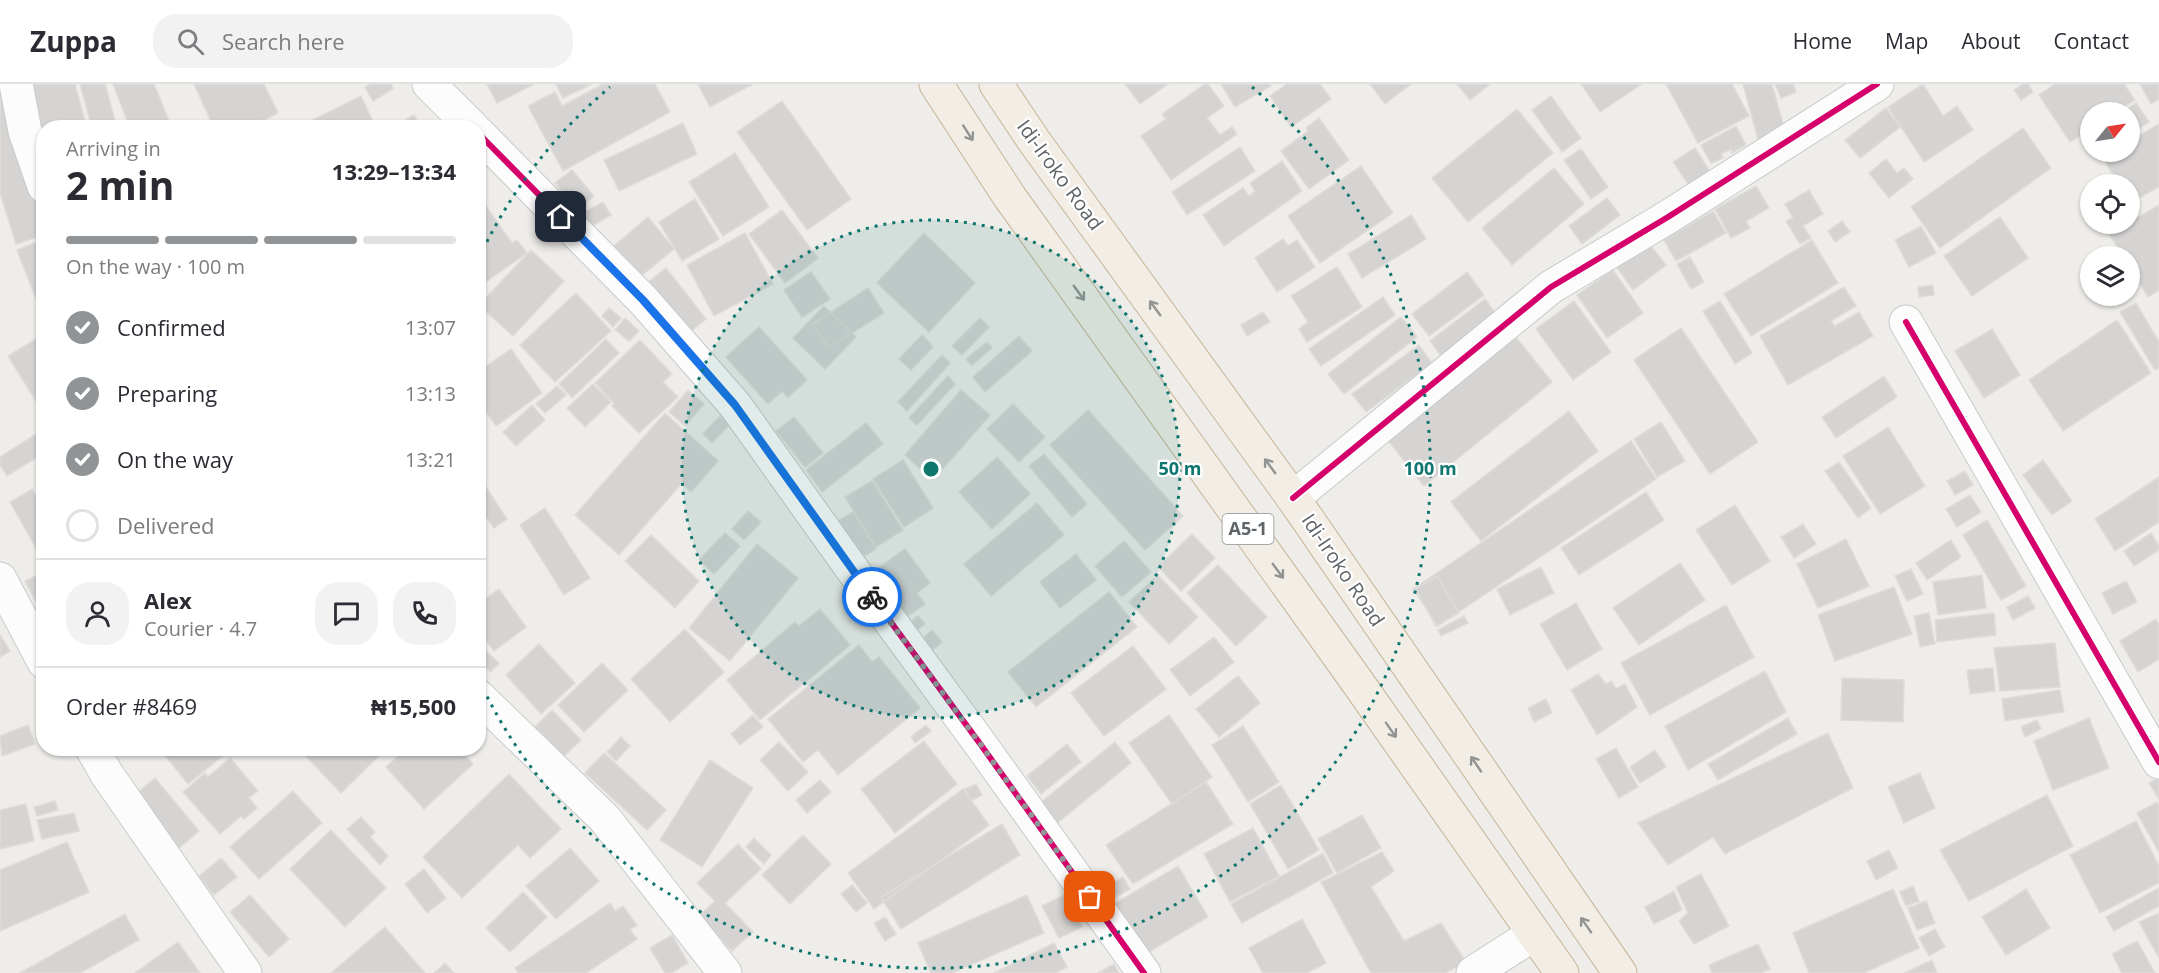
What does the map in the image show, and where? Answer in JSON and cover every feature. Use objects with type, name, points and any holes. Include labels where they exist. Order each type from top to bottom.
[{"type":"highway","name":"A5-1","points":[[936,84],[1009,196],[1350,671],[1562,973]]},
{"type":"highway","name":"Idi-Iroko Road","points":[[996,84],[1034,141],[1293,498],[1620,973]]},
{"type":"street","points":[[16,84],[26,131],[36,162]]},
{"type":"street","points":[[429,84],[465,120]]},
{"type":"street","points":[[1293,498],[1551,287],[1668,217],[1830,96],[1876,84]]},
{"type":"street","points":[[486,141],[643,300],[735,405],[1144,973]]},
{"type":"street","points":[[1906,322],[2159,762]]},
{"type":"street","points":[[0,579],[36,647]]},
{"type":"street","points":[[486,704],[605,819],[726,973]]},
{"type":"street","points":[[96,756],[245,973]]},
{"type":"street","points":[[1473,973],[1534,934]]},
{"type":"building","points":[[27,84],[75,84],[85,120],[37,120]]},
{"type":"building","points":[[80,84],[105,84],[115,120],[90,120]]},
{"type":"building","points":[[113,84],[154,84],[169,120],[127,120]]},
{"type":"building","points":[[194,84],[264,84],[278,113],[264,120],[210,120]]},
{"type":"building","points":[[371,84],[391,84],[393,89],[373,101],[365,87]]},
{"type":"building","points":[[487,84],[534,84],[497,103]]},
{"type":"building","points":[[556,84],[592,84],[563,98]]},
{"type":"building","points":[[603,84],[655,84],[670,112],[563,171],[528,106],[555,92],[562,106]]},
{"type":"building","points":[[698,84],[753,84],[710,107]]},
{"type":"building","points":[[1125,84],[1168,84],[1140,104]]},
{"type":"building","points":[[1208,84],[1224,106],[1207,118],[1220,135],[1232,127],[1237,134],[1171,180],[1141,136],[1166,119],[1162,114]]},
{"type":"building","points":[[1221,84],[1269,84],[1271,86],[1235,107]]},
{"type":"building","points":[[1287,84],[1320,84],[1331,99],[1291,127],[1270,96]]},
{"type":"building","points":[[1370,84],[1411,84],[1385,104]]},
{"type":"building","points":[[1457,84],[1490,84],[1470,100]]},
{"type":"building","points":[[1581,84],[1642,84],[1600,112]]},
{"type":"building","points":[[1666,84],[1732,84],[1749,116],[1698,143]]},
{"type":"building","points":[[1743,84],[1772,84],[1785,131],[1758,139]]},
{"type":"building","points":[[1775,84],[1793,84],[1796,92],[1781,98]]},
{"type":"building","points":[[1923,84],[1943,116],[1957,106],[1973,130],[1924,162],[1888,107]]},
{"type":"building","points":[[2023,84],[2028,84],[2033,92],[2021,100],[2014,90]]},
{"type":"building","points":[[2055,84],[2124,84],[2135,100],[2132,102],[2080,102],[2080,136],[2070,142],[2039,95]]},
{"type":"building","points":[[2140,84],[2159,84],[2159,99],[2151,104]]},
{"type":"building","points":[[2,88],[36,196],[36,238],[16,244],[0,193],[0,89]]},
{"type":"building","points":[[361,96],[372,120],[313,120]]},
{"type":"building","points":[[1551,96],[1581,138],[1562,152],[1532,110]]},
{"type":"building","points":[[782,101],[851,199],[807,230],[737,132]]},
{"type":"building","points":[[1886,108],[1900,127],[1860,158],[1845,140]]},
{"type":"building","points":[[1517,109],[1553,153],[1468,222],[1432,178]]},
{"type":"building","points":[[2140,109],[2149,122],[2140,128]]},
{"type":"building","points":[[414,115],[417,120],[405,120]]},
{"type":"building","points":[[1319,118],[1349,160],[1309,189],[1281,151],[1308,131],[1306,128]]},
{"type":"building","points":[[683,123],[697,154],[619,191],[604,160]]},
{"type":"building","points":[[2159,124],[2159,187],[2140,197],[2140,174],[2112,174],[2105,162],[2140,162],[2140,135]]},
{"type":"building","points":[[1736,126],[1746,145],[1732,153],[1731,149],[1721,154],[1723,158],[1711,163],[1701,145]]},
{"type":"building","points":[[2023,128],[2051,168],[1940,248],[1911,207]]},
{"type":"building","points":[[1240,147],[1255,171],[1187,215],[1172,192]]},
{"type":"building","points":[[1695,148],[1711,173],[1690,187],[1673,162]]},
{"type":"building","points":[[1581,149],[1608,187],[1591,199],[1564,160]]},
{"type":"building","points":[[735,153],[769,207],[723,236],[689,182]]},
{"type":"building","points":[[1886,159],[1897,173],[1904,168],[1913,179],[1889,198],[1869,173]]},
{"type":"building","points":[[1282,161],[1302,191],[1224,246],[1203,215],[1243,188],[1249,196],[1255,191],[1250,183]]},
{"type":"building","points":[[1361,166],[1393,213],[1320,263],[1288,216]]},
{"type":"building","points":[[1554,168],[1584,204],[1512,265],[1482,228]]},
{"type":"building","points":[[572,170],[594,196],[577,210],[555,183]]},
{"type":"building","points":[[1756,186],[1769,208],[1746,221],[1750,228],[1731,238],[1715,209]]},
{"type":"building","points":[[1809,190],[1823,214],[1803,226],[1811,238],[1800,244],[1786,221],[1793,218],[1785,204]]},
{"type":"building","points":[[1607,198],[1620,215],[1582,244],[1569,226]]},
{"type":"building","points":[[695,199],[719,239],[682,261],[659,222]]},
{"type":"building","points":[[603,202],[611,215],[591,227],[583,213]]},
{"type":"building","points":[[2159,205],[2159,290],[2148,297],[2140,284],[2140,246],[2117,246],[2109,234],[2140,234],[2140,216]]},
{"type":"building","points":[[486,206],[512,243],[517,240],[527,253],[487,281]]},
{"type":"building","points":[[782,210],[818,258],[785,283],[749,234]]},
{"type":"building","points":[[1713,211],[1726,233],[1676,261],[1664,240]]},
{"type":"building","points":[[1411,215],[1426,239],[1362,278],[1348,254]]},
{"type":"building","points":[[648,217],[674,249],[640,277],[614,246]]},
{"type":"building","points":[[2000,217],[2028,258],[1972,296],[1944,256]]},
{"type":"building","points":[[1842,221],[1850,232],[1835,242],[1828,231]]},
{"type":"building","points":[[1921,226],[1936,253],[1909,267],[1895,240]]},
{"type":"building","points":[[745,233],[773,284],[714,316],[687,265]]},
{"type":"building","points":[[924,233],[975,283],[929,332],[877,283]]},
{"type":"building","points":[[1283,239],[1288,246],[1297,240],[1315,267],[1277,292],[1255,258]]},
{"type":"building","points":[[1812,240],[1838,283],[1751,336],[1724,294]]},
{"type":"building","points":[[36,242],[36,299],[17,250]]},
{"type":"building","points":[[1648,242],[1666,265],[1633,290],[1616,266]]},
{"type":"building","points":[[531,250],[564,281],[513,336],[486,311],[486,298]]},
{"type":"building","points":[[1690,257],[1704,282],[1691,289],[1677,264]]},
{"type":"building","points":[[1337,267],[1362,307],[1307,342],[1299,329],[1308,322],[1291,296]]},
{"type":"building","points":[[666,268],[706,319],[688,334],[647,283]]},
{"type":"building","points":[[1613,270],[1643,313],[1607,338],[1577,295]]},
{"type":"building","points":[[811,272],[830,299],[802,317],[784,290]]},
{"type":"building","points":[[1467,272],[1484,295],[1429,336],[1412,314]]},
{"type":"building","points":[[1933,285],[1934,295],[1919,297],[1918,287]]},
{"type":"building","points":[[1844,287],[1856,306],[1831,321],[1835,326],[1859,312],[1873,336],[1788,385],[1760,336]]},
{"type":"building","points":[[868,288],[884,313],[828,348],[813,324]]},
{"type":"building","points":[[576,293],[611,331],[555,382],[520,345]]},
{"type":"building","points":[[1383,297],[1395,315],[1321,366],[1309,349]]},
{"type":"building","points":[[1485,299],[1497,315],[1442,357],[1430,341]]},
{"type":"building","points":[[1574,301],[1611,352],[1573,380],[1536,329]]},
{"type":"building","points":[[1720,301],[1752,353],[1735,364],[1703,311]]},
{"type":"building","points":[[824,306],[856,337],[825,369],[793,338]]},
{"type":"building","points":[[2131,306],[2138,306],[2159,342],[2159,368],[2155,370],[2120,312]]},
{"type":"building","points":[[609,308],[621,318],[613,327],[602,316]]},
{"type":"building","points":[[1263,312],[1270,322],[1247,336],[1241,325]]},
{"type":"building","points":[[1401,317],[1417,337],[1344,394],[1328,374]]},
{"type":"building","points":[[625,318],[639,331],[629,341],[615,330]]},
{"type":"building","points":[[980,318],[989,327],[962,355],[952,346]]},
{"type":"building","points":[[2117,320],[2151,373],[2063,431],[2029,380]]},
{"type":"building","points":[[759,327],[807,380],[788,397],[782,391],[768,404],[726,357]]},
{"type":"building","points":[[1681,328],[1758,442],[1710,474],[1634,360]]},
{"type":"building","points":[[1992,329],[2020,375],[1984,398],[1955,351]]},
{"type":"building","points":[[922,335],[933,347],[911,370],[899,359]]},
{"type":"building","points":[[1019,336],[1032,351],[985,392],[973,377]]},
{"type":"building","points":[[1515,336],[1552,382],[1424,486],[1387,439]]},
{"type":"building","points":[[36,339],[36,401],[8,356]]},
{"type":"building","points":[[606,339],[619,353],[572,398],[559,384]]},
{"type":"building","points":[[640,340],[672,374],[663,382],[678,397],[639,433],[612,406],[614,403],[595,383]]},
{"type":"building","points":[[987,342],[992,348],[972,365],[966,359]]},
{"type":"building","points":[[1419,345],[1432,363],[1366,412],[1352,394]]},
{"type":"building","points":[[511,349],[542,393],[496,426],[486,412],[486,366]]},
{"type":"building","points":[[942,355],[950,363],[907,411],[898,402]]},
{"type":"building","points":[[948,376],[955,384],[917,425],[909,418]]},
{"type":"building","points":[[1884,376],[1897,397],[1836,438],[1822,417]]},
{"type":"building","points":[[593,384],[611,402],[585,427],[567,408]]},
{"type":"building","points":[[557,386],[566,395],[545,413],[536,404]]},
{"type":"building","points":[[688,390],[704,404],[685,426],[669,412]]},
{"type":"building","points":[[961,390],[990,415],[933,480],[905,455]]},
{"type":"building","points":[[1013,404],[1045,437],[1019,462],[987,429]]},
{"type":"building","points":[[532,405],[545,420],[516,446],[503,432]]},
{"type":"building","points":[[1088,410],[1183,516],[1145,550],[1050,445]]},
{"type":"building","points":[[1569,411],[1598,451],[1481,541],[1451,502]]},
{"type":"building","points":[[665,413],[718,461],[691,492],[682,483],[619,555],[575,515]]},
{"type":"building","points":[[720,416],[729,425],[712,443],[703,434]]},
{"type":"building","points":[[794,417],[823,453],[805,467],[776,431]]},
{"type":"building","points":[[1661,422],[1685,461],[1657,477],[1634,439]]},
{"type":"building","points":[[866,423],[883,444],[822,492],[806,470]]},
{"type":"building","points":[[1888,427],[1925,486],[1880,514],[1843,456]]},
{"type":"building","points":[[36,434],[36,458],[7,476],[0,465],[0,457]]},
{"type":"building","points":[[1631,441],[1656,479],[1438,626],[1413,589]]},
{"type":"building","points":[[1044,454],[1087,504],[1072,517],[1029,466]]},
{"type":"building","points":[[997,457],[1030,494],[992,529],[959,492]]},
{"type":"building","points":[[903,460],[933,508],[904,527],[873,479]]},
{"type":"building","points":[[2043,460],[2072,501],[2052,515],[2023,475]]},
{"type":"building","points":[[1839,462],[1871,508],[1858,518],[1825,471]]},
{"type":"building","points":[[1965,471],[1973,485],[1955,495],[1947,481]]},
{"type":"building","points":[[2159,477],[2159,522],[2115,551],[2095,519]]},
{"type":"building","points":[[872,481],[903,530],[876,547],[845,497]]},
{"type":"building","points":[[486,487],[507,519],[494,528],[486,517]]},
{"type":"building","points":[[32,489],[36,496],[36,548],[10,502]]},
{"type":"building","points":[[1646,492],[1664,520],[1579,575],[1561,548]]},
{"type":"building","points":[[1970,495],[1981,512],[1957,527],[1946,509]]},
{"type":"building","points":[[1037,503],[1064,535],[991,596],[964,564]]},
{"type":"building","points":[[1735,505],[1770,561],[1732,585],[1696,530]]},
{"type":"building","points":[[545,508],[590,578],[564,595],[520,525]]},
{"type":"building","points":[[748,511],[761,522],[744,540],[732,529]]},
{"type":"building","points":[[853,512],[876,549],[856,561],[833,524]]},
{"type":"building","points":[[1987,520],[2026,586],[2001,600],[1963,535]]},
{"type":"building","points":[[1803,524],[1816,544],[1794,558],[1781,537]]},
{"type":"building","points":[[725,533],[740,546],[714,574],[699,560]]},
{"type":"building","points":[[2151,533],[2159,550],[2134,566],[2124,551]]},
{"type":"building","points":[[1192,534],[1215,558],[1181,591],[1158,567]]},
{"type":"building","points":[[651,535],[699,581],[675,608],[625,561]]},
{"type":"building","points":[[1846,539],[1869,586],[1818,608],[1797,564]]},
{"type":"building","points":[[1951,540],[1961,557],[1927,580],[1916,563]]},
{"type":"building","points":[[1124,541],[1151,572],[1122,597],[1095,566]]},
{"type":"building","points":[[757,544],[798,578],[730,661],[689,628]]},
{"type":"building","points":[[905,549],[930,583],[917,593],[925,604],[905,618],[883,588],[891,582],[880,567]]},
{"type":"building","points":[[1076,554],[1096,580],[1060,608],[1040,582]]},
{"type":"building","points":[[1680,563],[1705,600],[1639,645],[1613,608]]},
{"type":"building","points":[[1218,565],[1267,617],[1236,646],[1187,593]]},
{"type":"building","points":[[1541,567],[1554,593],[1510,615],[1497,589]]},
{"type":"building","points":[[1911,569],[1923,594],[1907,601],[1895,576]]},
{"type":"building","points":[[1158,575],[1198,617],[1169,644],[1129,602]]},
{"type":"building","points":[[1982,575],[1986,608],[1938,615],[1933,582]]},
{"type":"building","points":[[36,576],[36,602],[25,581]]},
{"type":"building","points":[[1437,576],[1459,613],[1436,626],[1415,589]]},
{"type":"building","points":[[2126,581],[2137,602],[2113,614],[2102,593]]},
{"type":"building","points":[[1894,587],[1912,634],[1835,661],[1818,615]]},
{"type":"building","points":[[499,589],[526,627],[494,651],[486,640],[486,598]]},
{"type":"building","points":[[1109,592],[1137,627],[1036,707],[1008,672]]},
{"type":"building","points":[[2028,596],[2035,608],[2013,620],[2007,607]]},
{"type":"building","points":[[1576,603],[1602,649],[1567,670],[1540,624]]},
{"type":"building","points":[[1726,605],[1754,657],[1650,715],[1621,663]]},
{"type":"building","points":[[820,609],[850,645],[760,720],[727,680],[795,622],[799,626]]},
{"type":"building","points":[[1929,613],[1935,644],[1920,647],[1914,616]]},
{"type":"building","points":[[1994,613],[1996,635],[1937,642],[1935,620]]},
{"type":"building","points":[[918,616],[925,624],[912,634],[906,626]]},
{"type":"building","points":[[1464,616],[1468,623],[1441,636],[1438,630]]},
{"type":"building","points":[[2156,619],[2159,625],[2159,659],[2138,672],[2120,641]]},
{"type":"building","points":[[685,629],[724,672],[670,722],[631,679]]},
{"type":"building","points":[[932,630],[942,642],[930,652],[920,641]]},
{"type":"building","points":[[0,635],[10,651],[0,657]]},
{"type":"building","points":[[1214,637],[1234,662],[1190,696],[1170,670]]},
{"type":"building","points":[[2055,643],[2060,687],[2000,691],[1994,648]]},
{"type":"building","points":[[539,644],[575,683],[541,714],[506,675]]},
{"type":"building","points":[[859,645],[872,662],[879,657],[920,708],[838,775],[818,750],[803,762],[768,719]]},
{"type":"building","points":[[1133,646],[1166,689],[1104,736],[1071,693]]},
{"type":"building","points":[[486,651],[499,663],[491,672],[486,668]]},
{"type":"building","points":[[602,663],[628,690],[584,732],[558,705]]},
{"type":"building","points":[[1993,668],[1995,691],[1970,694],[1967,670]]},
{"type":"building","points":[[1765,671],[1786,712],[1688,770],[1665,726]]},
{"type":"building","points":[[1598,674],[1606,684],[1612,681],[1616,689],[1625,684],[1637,707],[1597,735],[1571,690]]},
{"type":"building","points":[[1238,676],[1260,703],[1219,737],[1196,709]]},
{"type":"building","points":[[1842,678],[1904,680],[1903,722],[1841,720]]},
{"type":"building","points":[[2060,690],[2064,712],[2005,721],[2002,699]]},
{"type":"building","points":[[1546,699],[1552,713],[1534,722],[1528,708]]},
{"type":"building","points":[[552,710],[581,740],[564,756],[535,727]]},
{"type":"building","points":[[753,715],[763,727],[740,745],[731,734]]},
{"type":"building","points":[[1169,715],[1212,777],[1172,804],[1129,743]]},
{"type":"building","points":[[1788,718],[1797,734],[1718,780],[1708,764]]},
{"type":"building","points":[[2089,718],[2109,768],[2053,790],[2034,741]]},
{"type":"building","points":[[2037,720],[2041,729],[2025,737],[2021,727]]},
{"type":"building","points":[[28,725],[35,744],[2,756],[0,736]]},
{"type":"building","points":[[926,725],[931,731],[915,743],[911,737]]},
{"type":"building","points":[[1243,726],[1279,782],[1248,802],[1212,745]]},
{"type":"building","points":[[1828,733],[1853,788],[1725,854],[1713,837],[1668,865],[1638,823]]},
{"type":"building","points":[[621,737],[630,746],[616,761],[607,752]]},
{"type":"building","points":[[924,741],[957,784],[895,833],[861,789]]},
{"type":"building","points":[[779,742],[808,772],[788,791],[760,760]]},
{"type":"building","points":[[1115,742],[1131,763],[1056,824],[1040,803]]},
{"type":"building","points":[[1067,744],[1081,762],[1041,794],[1027,776]]},
{"type":"building","points":[[1616,748],[1638,787],[1619,798],[1596,759]]},
{"type":"building","points":[[1655,750],[1666,767],[1640,783],[1630,767]]},
{"type":"building","points":[[604,753],[666,810],[647,830],[585,773]]},
{"type":"building","points":[[165,756],[223,756],[188,784]]},
{"type":"building","points":[[306,756],[379,756],[341,793]]},
{"type":"building","points":[[398,756],[466,756],[473,764],[424,809],[386,767]]},
{"type":"building","points":[[230,758],[258,791],[249,798],[257,808],[244,819],[241,816],[220,834],[183,792],[205,773],[208,777]]},
{"type":"building","points":[[710,760],[753,788],[702,867],[660,840]]},
{"type":"building","points":[[1920,773],[1935,808],[1904,823],[1888,787]]},
{"type":"building","points":[[509,774],[561,829],[530,858],[518,845],[462,898],[423,857]]},
{"type":"building","points":[[155,778],[199,831],[178,849],[134,795]]},
{"type":"building","points":[[2159,779],[2159,799],[2149,783]]},
{"type":"building","points":[[820,780],[831,792],[807,813],[796,800]]},
{"type":"building","points":[[1206,782],[1233,824],[1133,884],[1106,845]]},
{"type":"building","points":[[976,784],[982,795],[971,801],[965,789]]},
{"type":"building","points":[[1281,785],[1319,850],[1288,869],[1250,804]]},
{"type":"building","points":[[963,789],[989,825],[874,909],[848,873]]},
{"type":"building","points":[[293,791],[322,823],[259,879],[230,847]]},
{"type":"building","points":[[2047,795],[2073,846],[1969,901],[1940,850]]},
{"type":"building","points":[[55,801],[58,810],[37,816],[34,807]]},
{"type":"building","points":[[2157,802],[2159,806],[2159,852],[2137,813]]},
{"type":"building","points":[[26,804],[34,841],[0,849],[0,810]]},
{"type":"building","points":[[74,813],[79,831],[42,839],[37,820]]},
{"type":"building","points":[[1362,815],[1381,848],[1337,873],[1318,839]]},
{"type":"building","points":[[361,817],[375,832],[370,837],[388,856],[380,865],[347,829]]},
{"type":"building","points":[[2136,821],[2159,866],[2159,883],[2100,913],[2070,855]]},
{"type":"building","points":[[1002,824],[1020,855],[901,929],[881,897]]},
{"type":"building","points":[[1253,828],[1279,876],[1230,902],[1204,854]]},
{"type":"building","points":[[331,830],[386,888],[345,927],[290,869]]},
{"type":"building","points":[[803,835],[831,864],[790,904],[762,875]]},
{"type":"building","points":[[754,838],[771,855],[764,864],[746,847]]},
{"type":"building","points":[[67,842],[89,892],[0,931],[0,870]]},
{"type":"building","points":[[738,844],[761,869],[725,903],[753,932],[732,951],[699,916],[715,901],[697,883]]},
{"type":"building","points":[[570,848],[599,881],[556,919],[526,886]]},
{"type":"building","points":[[1889,850],[1898,868],[1876,880],[1867,861]]},
{"type":"building","points":[[1382,852],[1394,871],[1371,887],[1404,941],[1441,923],[1466,962],[1445,973],[1371,973],[1321,882]]},
{"type":"building","points":[[1323,853],[1333,873],[1242,923],[1231,904]]},
{"type":"building","points":[[221,858],[237,877],[214,895],[199,876]]},
{"type":"building","points":[[1178,866],[1208,917],[1144,955],[1114,904]]},
{"type":"building","points":[[424,869],[446,898],[427,913],[405,884]]},
{"type":"building","points":[[1701,874],[1729,926],[1694,944],[1679,921],[1688,913],[1676,887]]},
{"type":"building","points":[[1123,877],[1130,889],[1112,899],[1105,887]]},
{"type":"building","points":[[852,885],[867,903],[856,912],[841,894]]},
{"type":"building","points":[[1913,886],[1919,901],[1906,906],[1900,892]]},
{"type":"building","points":[[2159,888],[2159,906],[2114,931],[2106,917]]},
{"type":"building","points":[[1893,889],[1919,948],[1864,973],[1809,973],[1793,933]]},
{"type":"building","points":[[2026,889],[2050,928],[2006,955],[1982,917]]},
{"type":"building","points":[[1674,891],[1682,910],[1654,924],[1645,907]]},
{"type":"building","points":[[523,892],[547,917],[510,952],[486,928]]},
{"type":"building","points":[[1066,894],[1082,927],[1059,938],[1042,906]]},
{"type":"building","points":[[250,895],[289,939],[269,957],[230,912]]},
{"type":"building","points":[[1027,895],[1044,933],[952,973],[931,973],[918,943]]},
{"type":"building","points":[[1926,901],[1935,923],[1917,930],[1908,908]]},
{"type":"building","points":[[610,903],[615,911],[623,906],[637,925],[630,930],[637,939],[586,973],[518,973],[515,968]]},
{"type":"building","points":[[2159,913],[2159,958],[2139,922]]},
{"type":"building","points":[[125,914],[139,940],[80,973],[20,973]]},
{"type":"building","points":[[885,917],[896,934],[885,941],[874,923]]},
{"type":"building","points":[[1302,919],[1326,963],[1307,973],[1263,973],[1249,948]]},
{"type":"building","points":[[385,927],[425,973],[331,973]]},
{"type":"building","points":[[1935,929],[1945,947],[1929,956],[1919,938]]},
{"type":"building","points":[[672,935],[688,963],[671,973],[665,973],[650,948]]},
{"type":"building","points":[[2137,941],[2155,973],[2122,973],[2112,954]]},
{"type":"building","points":[[178,942],[200,973],[135,973]]},
{"type":"building","points":[[1054,943],[1067,967],[1056,973],[994,973]]},
{"type":"building","points":[[1758,944],[1770,969],[1761,973],[1712,973],[1709,965]]},
{"type":"building","points":[[1932,960],[1937,973],[1904,973]]},
{"type":"building","points":[[445,963],[454,973],[434,973]]},
{"type":"building","points":[[1114,964],[1119,973],[1098,973]]},
{"type":"cycle path","points":[[1293,498],[1551,287],[1668,217],[1877,84]]},
{"type":"cycle path","points":[[486,141],[643,300],[735,405],[1144,973]]},
{"type":"cycle path","points":[[1906,322],[2159,762]]},
{"type":"way so far","points":[[872,597],[1090,897]]},
{"type":"route","points":[[561,217],[643,300],[735,405],[872,597]]}]
